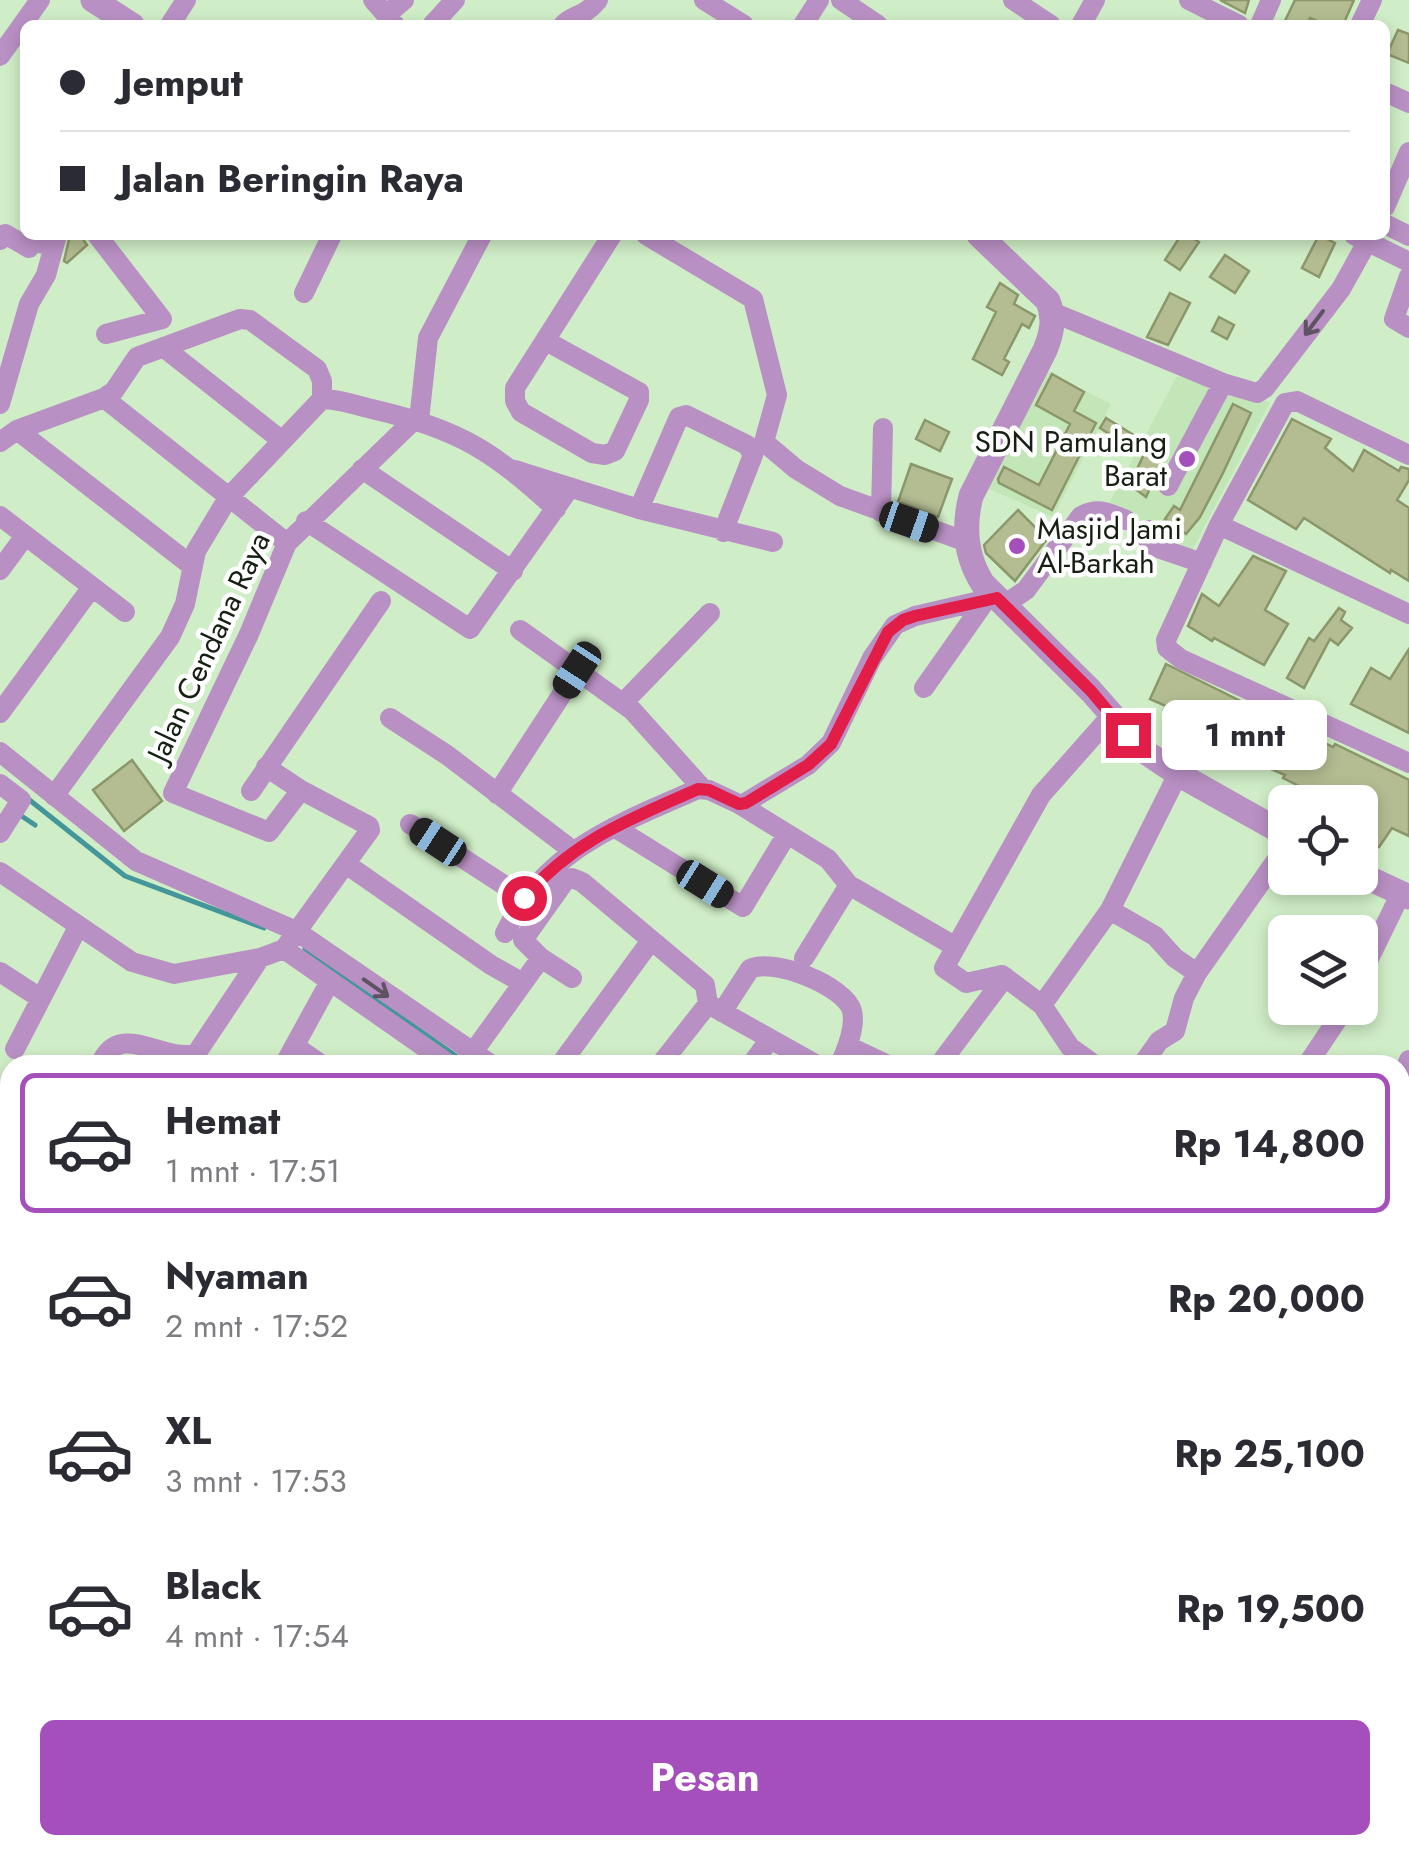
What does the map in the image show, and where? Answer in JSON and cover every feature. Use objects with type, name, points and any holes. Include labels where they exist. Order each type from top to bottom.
[{"type":"street","points":[[94,0],[124,20]]},
{"type":"street","points":[[385,13],[404,0]]},
{"type":"street","points":[[437,20],[455,0]]},
{"type":"street","points":[[684,0],[715,20]]},
{"type":"street","points":[[704,0],[736,20]]},
{"type":"street","points":[[841,0],[871,20]]},
{"type":"street","points":[[1012,0],[1041,20]]},
{"type":"street","points":[[1189,0],[1229,20]]},
{"type":"street","points":[[0,56],[20,37]]},
{"type":"street","points":[[1390,196],[1409,152]]},
{"type":"street","points":[[0,240],[5,234],[29,248],[34,242],[56,241],[46,275],[29,304],[0,404]]},
{"type":"street","points":[[101,240],[162,319],[106,334]]},
{"type":"street","points":[[304,293],[330,240]]},
{"type":"street","points":[[417,420],[428,338],[479,240]]},
{"type":"street","points":[[546,341],[638,392],[639,400],[615,451],[605,455],[592,452],[521,412],[514,401],[515,388],[609,240]]},
{"type":"street","points":[[654,240],[753,299],[777,394],[764,442],[796,469],[840,496],[967,542]]},
{"type":"street","points":[[983,240],[1048,301],[1052,328],[970,496],[967,542],[975,572],[996,601],[1144,751],[1268,824]]},
{"type":"street","points":[[1052,312],[1224,383],[1257,392],[1265,388],[1340,289],[1363,240]]},
{"type":"street","points":[[1369,240],[1409,262]]},
{"type":"street","points":[[1409,276],[1394,319],[1409,328]]},
{"type":"street","points":[[9,436],[104,398],[114,391],[137,357],[246,318],[318,369],[322,382],[322,399],[228,498],[196,551],[186,604],[170,637],[54,796]]},
{"type":"street","points":[[163,346],[280,440]]},
{"type":"street","points":[[1168,486],[1224,383]]},
{"type":"street","points":[[104,398],[287,543]]},
{"type":"street","points":[[322,399],[453,432],[515,470],[556,509]]},
{"type":"street","points":[[1409,455],[1298,401],[1285,403],[1219,526],[1166,640],[1168,648],[1181,660],[1409,764]]},
{"type":"street","points":[[639,509],[679,417],[686,415],[747,445],[753,455],[723,532]]},
{"type":"street","name":"Jalan Cendana Raya","points":[[301,790],[268,832],[172,793],[234,666],[287,543],[417,420]]},
{"type":"street","points":[[880,512],[883,428]]},
{"type":"street","points":[[9,436],[192,566]]},
{"type":"street","points":[[362,469],[514,571]]},
{"type":"street","points":[[515,470],[639,509],[773,542]]},
{"type":"street","points":[[306,522],[470,628],[569,489]]},
{"type":"street","points":[[739,804],[808,765],[831,744],[872,658],[896,625],[915,616],[996,601],[1026,590],[1080,516],[1092,510],[1107,511],[1126,520]]},
{"type":"street","points":[[0,516],[125,612]]},
{"type":"street","points":[[1219,526],[1409,614]]},
{"type":"street","points":[[1150,530],[1148,540],[1155,547],[1202,563]]},
{"type":"street","points":[[0,570],[25,536]]},
{"type":"street","points":[[0,713],[92,587]]},
{"type":"street","points":[[251,791],[381,601]]},
{"type":"street","points":[[924,688],[996,601]]},
{"type":"street","points":[[623,703],[710,613]]},
{"type":"street","points":[[520,630],[623,703],[703,789],[739,804],[828,860],[849,885],[956,947]]},
{"type":"street","points":[[497,794],[577,670]]},
{"type":"street","points":[[1081,1055],[1070,1047],[1042,1005],[1005,977],[998,974],[963,982],[944,968],[1041,794],[1112,716]]},
{"type":"street","points":[[390,718],[572,850]]},
{"type":"street","points":[[0,752],[136,861],[290,941],[457,1055]]},
{"type":"street","points":[[0,872],[132,962],[174,974],[260,958],[290,941],[370,830],[266,767]]},
{"type":"street","points":[[1042,1005],[1110,910],[1178,774]]},
{"type":"street","points":[[0,784],[20,797],[10,819]]},
{"type":"street","points":[[513,930],[524,898],[572,850],[614,826],[703,789]]},
{"type":"street","points":[[410,824],[524,898]]},
{"type":"street","points":[[614,826],[743,907],[787,834]]},
{"type":"street","points":[[346,864],[523,983]]},
{"type":"street","points":[[1149,1055],[1159,1041],[1175,1032],[1184,998],[1197,973],[1268,872]]},
{"type":"street","points":[[513,930],[566,881],[572,878],[582,882],[705,985],[715,1008],[799,1055]]},
{"type":"street","points":[[1378,882],[1405,895],[1378,944]]},
{"type":"street","points":[[804,958],[849,885]]},
{"type":"street","points":[[1110,910],[1155,936],[1175,958],[1197,973]]},
{"type":"street","points":[[15,1049],[78,927]]},
{"type":"street","points":[[513,930],[526,946],[572,978]]},
{"type":"street","points":[[290,941],[329,983],[455,1055]]},
{"type":"street","points":[[567,1055],[650,942]]},
{"type":"street","points":[[192,1055],[260,958]]},
{"type":"street","points":[[468,1055],[541,958]]},
{"type":"street","points":[[670,1055],[750,969],[767,964],[797,971],[844,998],[853,1014],[844,1055]]},
{"type":"street","points":[[0,972],[40,998]]},
{"type":"street","points":[[947,1055],[1005,977]]},
{"type":"street","points":[[291,1055],[329,983]]},
{"type":"street","points":[[1314,1055],[1334,1025]]},
{"type":"street","points":[[758,1055],[770,1039]]},
{"type":"street","points":[[106,1055],[111,1046],[121,1042],[176,1055]]},
{"type":"shaded area","points":[[1044,370],[1111,404],[1053,517],[987,488]]},
{"type":"shaded area","name":"SDN Pamulang Barat","points":[[1177,376],[1270,402],[1188,558],[1103,515]]},
{"type":"building","points":[[1220,0],[1249,0],[1245,13]]},
{"type":"building","points":[[1295,0],[1354,0],[1345,20],[1285,20]]},
{"type":"building","points":[[1398,30],[1409,34],[1409,63],[1390,55]]},
{"type":"building","points":[[69,240],[84,240],[87,245],[67,263],[64,261]]},
{"type":"building","points":[[1178,240],[1199,242],[1180,270],[1165,260]]},
{"type":"building","points":[[1316,240],[1335,243],[1319,277],[1302,268]]},
{"type":"building","points":[[1225,255],[1249,271],[1235,293],[1210,277]]},
{"type":"building","points":[[1000,283],[1018,295],[1014,304],[1035,316],[1029,328],[1022,324],[1004,359],[1009,362],[1002,375],[973,359],[996,312],[987,307]]},
{"type":"building","points":[[1170,293],[1190,303],[1168,345],[1147,337]]},
{"type":"building","points":[[1219,317],[1234,325],[1227,339],[1212,331]]},
{"type":"building","points":[[1052,374],[1084,392],[1074,411],[1096,423],[1052,510],[998,479],[1004,467],[1039,485],[1070,424],[1036,405]]},
{"type":"building","points":[[1233,404],[1251,413],[1200,517],[1186,534],[1165,519],[1174,506],[1180,510]]},
{"type":"building","points":[[1106,418],[1142,440],[1135,450],[1100,428]]},
{"type":"building","points":[[1292,419],[1331,439],[1325,448],[1353,471],[1364,450],[1399,471],[1401,467],[1409,469],[1409,480],[1397,500],[1409,508],[1409,581],[1304,518],[1296,529],[1248,500]]},
{"type":"building","points":[[925,420],[949,432],[940,451],[916,439]]},
{"type":"building","points":[[1146,450],[1164,458],[1146,497],[1130,485]]},
{"type":"building","points":[[911,464],[952,479],[938,517],[898,502]]},
{"type":"building","name":"Masjid Jami Al-Barkah","points":[[1018,510],[1047,539],[1015,581],[986,553],[984,545]]},
{"type":"building","points":[[1253,556],[1286,571],[1265,610],[1288,624],[1264,665],[1188,626],[1202,594],[1219,606]]},
{"type":"building","points":[[1339,608],[1345,612],[1341,620],[1352,628],[1338,645],[1330,639],[1304,688],[1287,678],[1309,638],[1314,641]]},
{"type":"building","points":[[1409,649],[1409,733],[1351,704],[1371,668],[1390,679]]},
{"type":"building","points":[[1166,664],[1409,780],[1409,836],[1392,828],[1378,846],[1378,785],[1297,785],[1257,763],[1241,749],[1244,745],[1216,724],[1210,737],[1191,729],[1193,722],[1164,710],[1166,706],[1150,699]]},
{"type":"building","points":[[132,760],[162,801],[124,831],[93,790]]},
{"type":"waterway","points":[[27,798],[125,876],[264,928]]},
{"type":"waterway","points":[[17,813],[35,825]]},
{"type":"waterway","points":[[305,949],[455,1055]]},
{"type":"place","name":"SDN Pamulang Barat","points":[[1187,459]]},
{"type":"place","name":"Masjid Jami Al-Barkah","points":[[1017,546]]},
{"type":"route","points":[[524,898],[559,860],[614,826],[698,789],[709,790],[730,802],[746,803],[808,765],[831,744],[888,632],[915,616],[997,598],[1091,691],[1128,735]]}]
